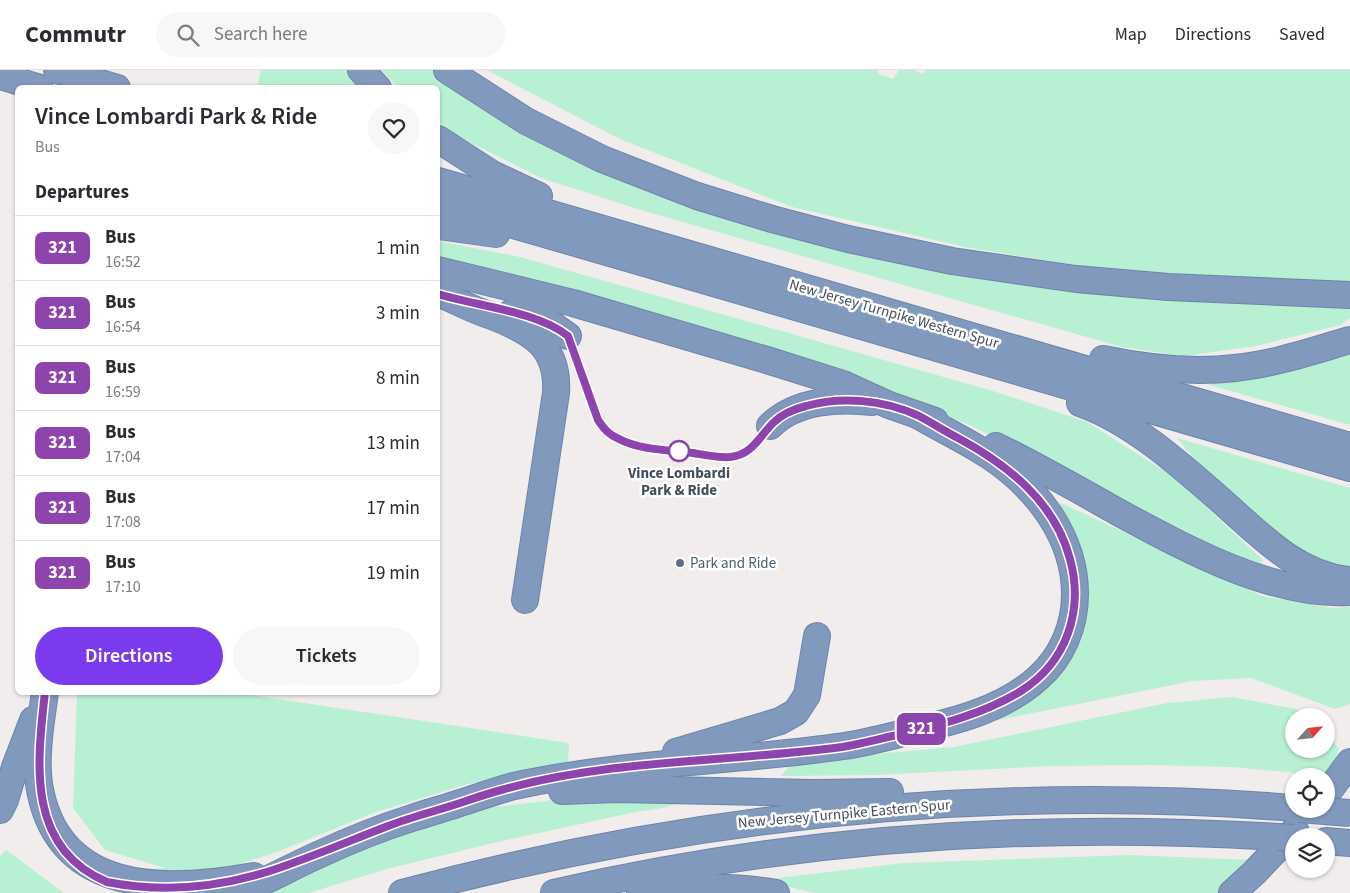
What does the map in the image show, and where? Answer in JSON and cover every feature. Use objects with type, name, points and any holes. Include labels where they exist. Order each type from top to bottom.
[{"type":"highway","points":[[57,70],[107,85]]},
{"type":"highway","points":[[124,85],[128,70]]},
{"type":"highway","points":[[361,70],[375,85]]},
{"type":"highway","points":[[447,70],[526,121],[602,160],[697,196],[772,220],[839,237],[952,261],[1076,279],[1168,287],[1350,295]]},
{"type":"highway","points":[[0,76],[30,85]]},
{"type":"highway","points":[[440,140],[492,174],[520,188],[552,200],[616,219],[700,257]]},
{"type":"highway","name":"New Jersey Turnpike Western Spur","points":[[440,182],[1350,446]]},
{"type":"highway","name":"New Jersey Turnpike Western Spur","points":[[440,204],[1350,468]]},
{"type":"highway","points":[[440,226],[498,234],[626,258]]},
{"type":"highway","points":[[440,270],[564,301],[689,336],[843,384],[862,391],[889,405],[960,429],[988,442],[1165,537],[1213,560],[1289,586],[1320,591],[1350,592]]},
{"type":"highway","points":[[441,295],[544,322],[568,336]]},
{"type":"highway","points":[[441,295],[503,320],[531,335],[549,353],[555,368],[556,393],[525,600]]},
{"type":"highway","points":[[883,332],[948,364],[1073,401],[1105,414],[1135,432],[1168,457],[1283,554],[1317,573],[1331,578],[1350,581]]},
{"type":"highway","points":[[967,335],[1052,346],[1136,365],[1199,371],[1256,365],[1350,340]]},
{"type":"highway","points":[[770,426],[787,413],[814,404],[855,401],[889,405]]},
{"type":"highway","points":[[597,771],[847,746],[952,721],[993,706],[1026,688],[1048,669],[1069,633],[1075,605],[1074,576],[1066,545],[1060,532],[1045,508],[1022,481],[1008,469],[975,447],[919,416]]},
{"type":"highway","points":[[237,893],[316,856],[410,818],[511,787],[597,771],[670,753],[792,716],[807,696],[817,636]]},
{"type":"highway","points":[[0,810],[43,695]]},
{"type":"highway","points":[[44,695],[38,766],[44,806],[52,829],[66,852],[98,878],[126,889],[190,892],[227,885],[316,856]]},
{"type":"highway","points":[[1335,783],[1350,762]]},
{"type":"highway","points":[[455,805],[545,792],[617,789],[814,793],[882,791],[1028,802]]},
{"type":"highway","name":"New Jersey Turnpike Eastern Spur","points":[[402,893],[552,856],[645,838],[721,826],[865,810],[960,804],[1150,801],[1285,808]]},
{"type":"highway","name":"New Jersey Turnpike Eastern Spur","points":[[1335,812],[1350,813]]},
{"type":"highway","points":[[1232,893],[1254,873],[1306,818]]},
{"type":"highway","name":"New Jersey Turnpike Eastern Spur","points":[[554,893],[638,875],[743,858],[835,846],[941,836],[1116,831],[1285,838]]},
{"type":"highway","points":[[1335,842],[1350,843]]},
{"type":"highway","points":[[640,893],[715,887],[776,893]]},
{"type":"green space","points":[[261,70],[350,70],[363,85],[258,85]]},
{"type":"green space","points":[[381,70],[437,70],[490,105],[815,239],[1350,302],[1350,318],[1340,325],[1256,346],[1184,356],[1122,347],[644,211],[541,178],[452,133],[440,123],[440,85],[396,85]]},
{"type":"green space","points":[[487,70],[877,70],[879,74],[893,79],[899,70],[914,70],[922,74],[926,70],[1350,70],[1350,284],[1143,275],[1099,269],[965,247],[792,207],[620,139]]},
{"type":"green space","points":[[440,241],[520,257],[993,391],[1087,422],[1174,477],[1263,560],[1258,567],[1102,497],[972,426],[825,369],[440,265]]},
{"type":"green space","points":[[1350,347],[1350,425],[1179,376]]},
{"type":"green space","points":[[1177,438],[1350,488],[1350,572],[1311,561],[1214,484]]},
{"type":"green space","points":[[1059,502],[1262,596],[1332,608],[1350,607],[1350,704],[1335,709],[1251,678],[1192,681],[964,727],[1024,700],[1083,574]]},
{"type":"green space","points":[[77,695],[251,695],[569,743],[568,763],[468,784],[376,812],[277,852],[212,873],[125,872],[165,868],[105,850],[73,808]]},
{"type":"green space","points":[[1232,697],[1291,708],[1285,708],[1285,758],[1335,758],[1335,744],[1339,748],[1333,768],[1285,768],[1285,772],[1231,767],[1151,765],[1050,766],[875,775],[781,776],[794,761],[954,747],[1167,703]]},
{"type":"green space","points":[[680,799],[668,807],[631,813],[493,843],[387,869],[308,893],[262,893],[370,844],[470,810],[553,800]]},
{"type":"green space","points":[[6,850],[64,893],[0,893],[0,856]]},
{"type":"green space","points":[[1129,855],[1252,860],[1219,893],[815,893],[761,880],[903,863]]},
{"type":"bus line","name":"321","points":[[45,695],[40,735],[39,782],[46,814],[52,829],[66,852],[98,878],[126,889],[156,892],[190,892],[227,885],[316,856],[410,818],[511,787],[597,771],[847,746],[952,721],[987,709],[1030,685],[1048,669],[1063,646],[1073,620],[1075,605],[1074,576],[1066,545],[1053,519],[1022,481],[1008,469],[975,447],[919,416],[889,405],[855,401],[832,401],[814,404],[787,413],[775,420],[754,446],[738,456],[716,457],[630,444],[614,437],[602,427],[595,413],[568,336],[563,332],[551,324],[440,295]]},
{"type":"place","name":"Vince Lombardi Park & Ride","points":[[679,451]]},
{"type":"place","name":"Park and Ride","points":[[680,563]]}]
